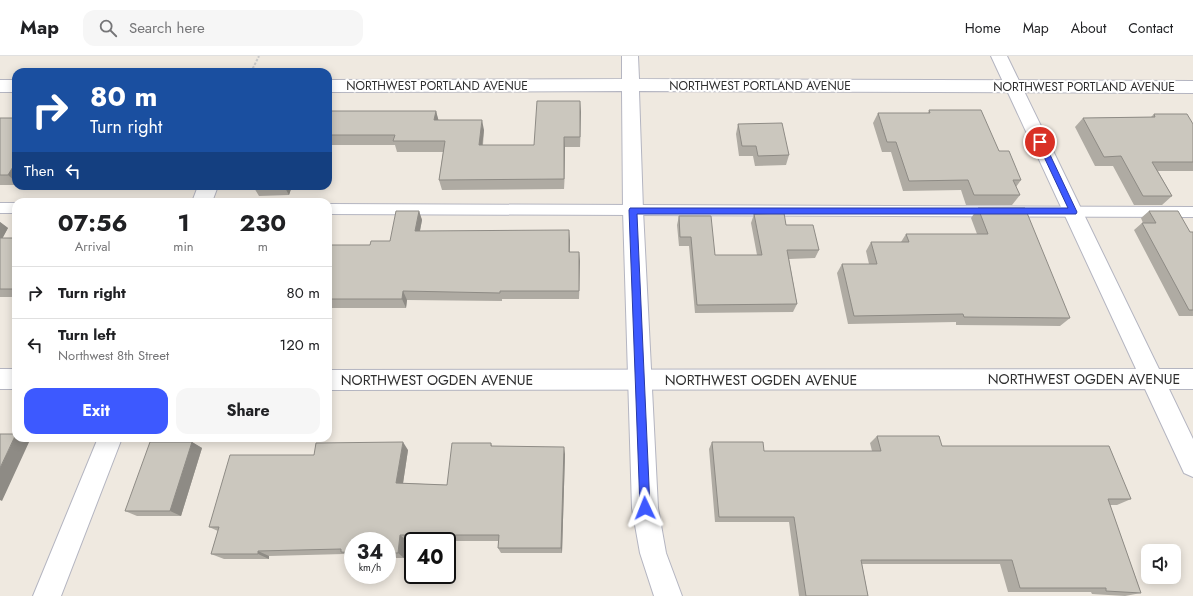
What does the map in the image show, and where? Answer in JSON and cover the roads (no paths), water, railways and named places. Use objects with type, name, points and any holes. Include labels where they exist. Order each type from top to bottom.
[{"type":"street","points":[[630,56],[632,85],[633,210],[645,508],[653,553],[668,596]]},
{"type":"street","points":[[1000,56],[1193,464]]},
{"type":"street","name":"NORTHWEST PORTLAND AVENUE","points":[[332,86],[632,85],[1193,87]]},
{"type":"street","points":[[0,86],[12,86]]},
{"type":"street","points":[[0,379],[12,379]]},
{"type":"street","name":"NORTHWEST OGDEN AVENUE","points":[[332,380],[639,381],[1193,379]]},
{"type":"street","points":[[47,596],[108,442]]},
{"type":"lane","points":[[0,208],[12,208]]},
{"type":"lane","points":[[332,209],[1193,212]]}]
